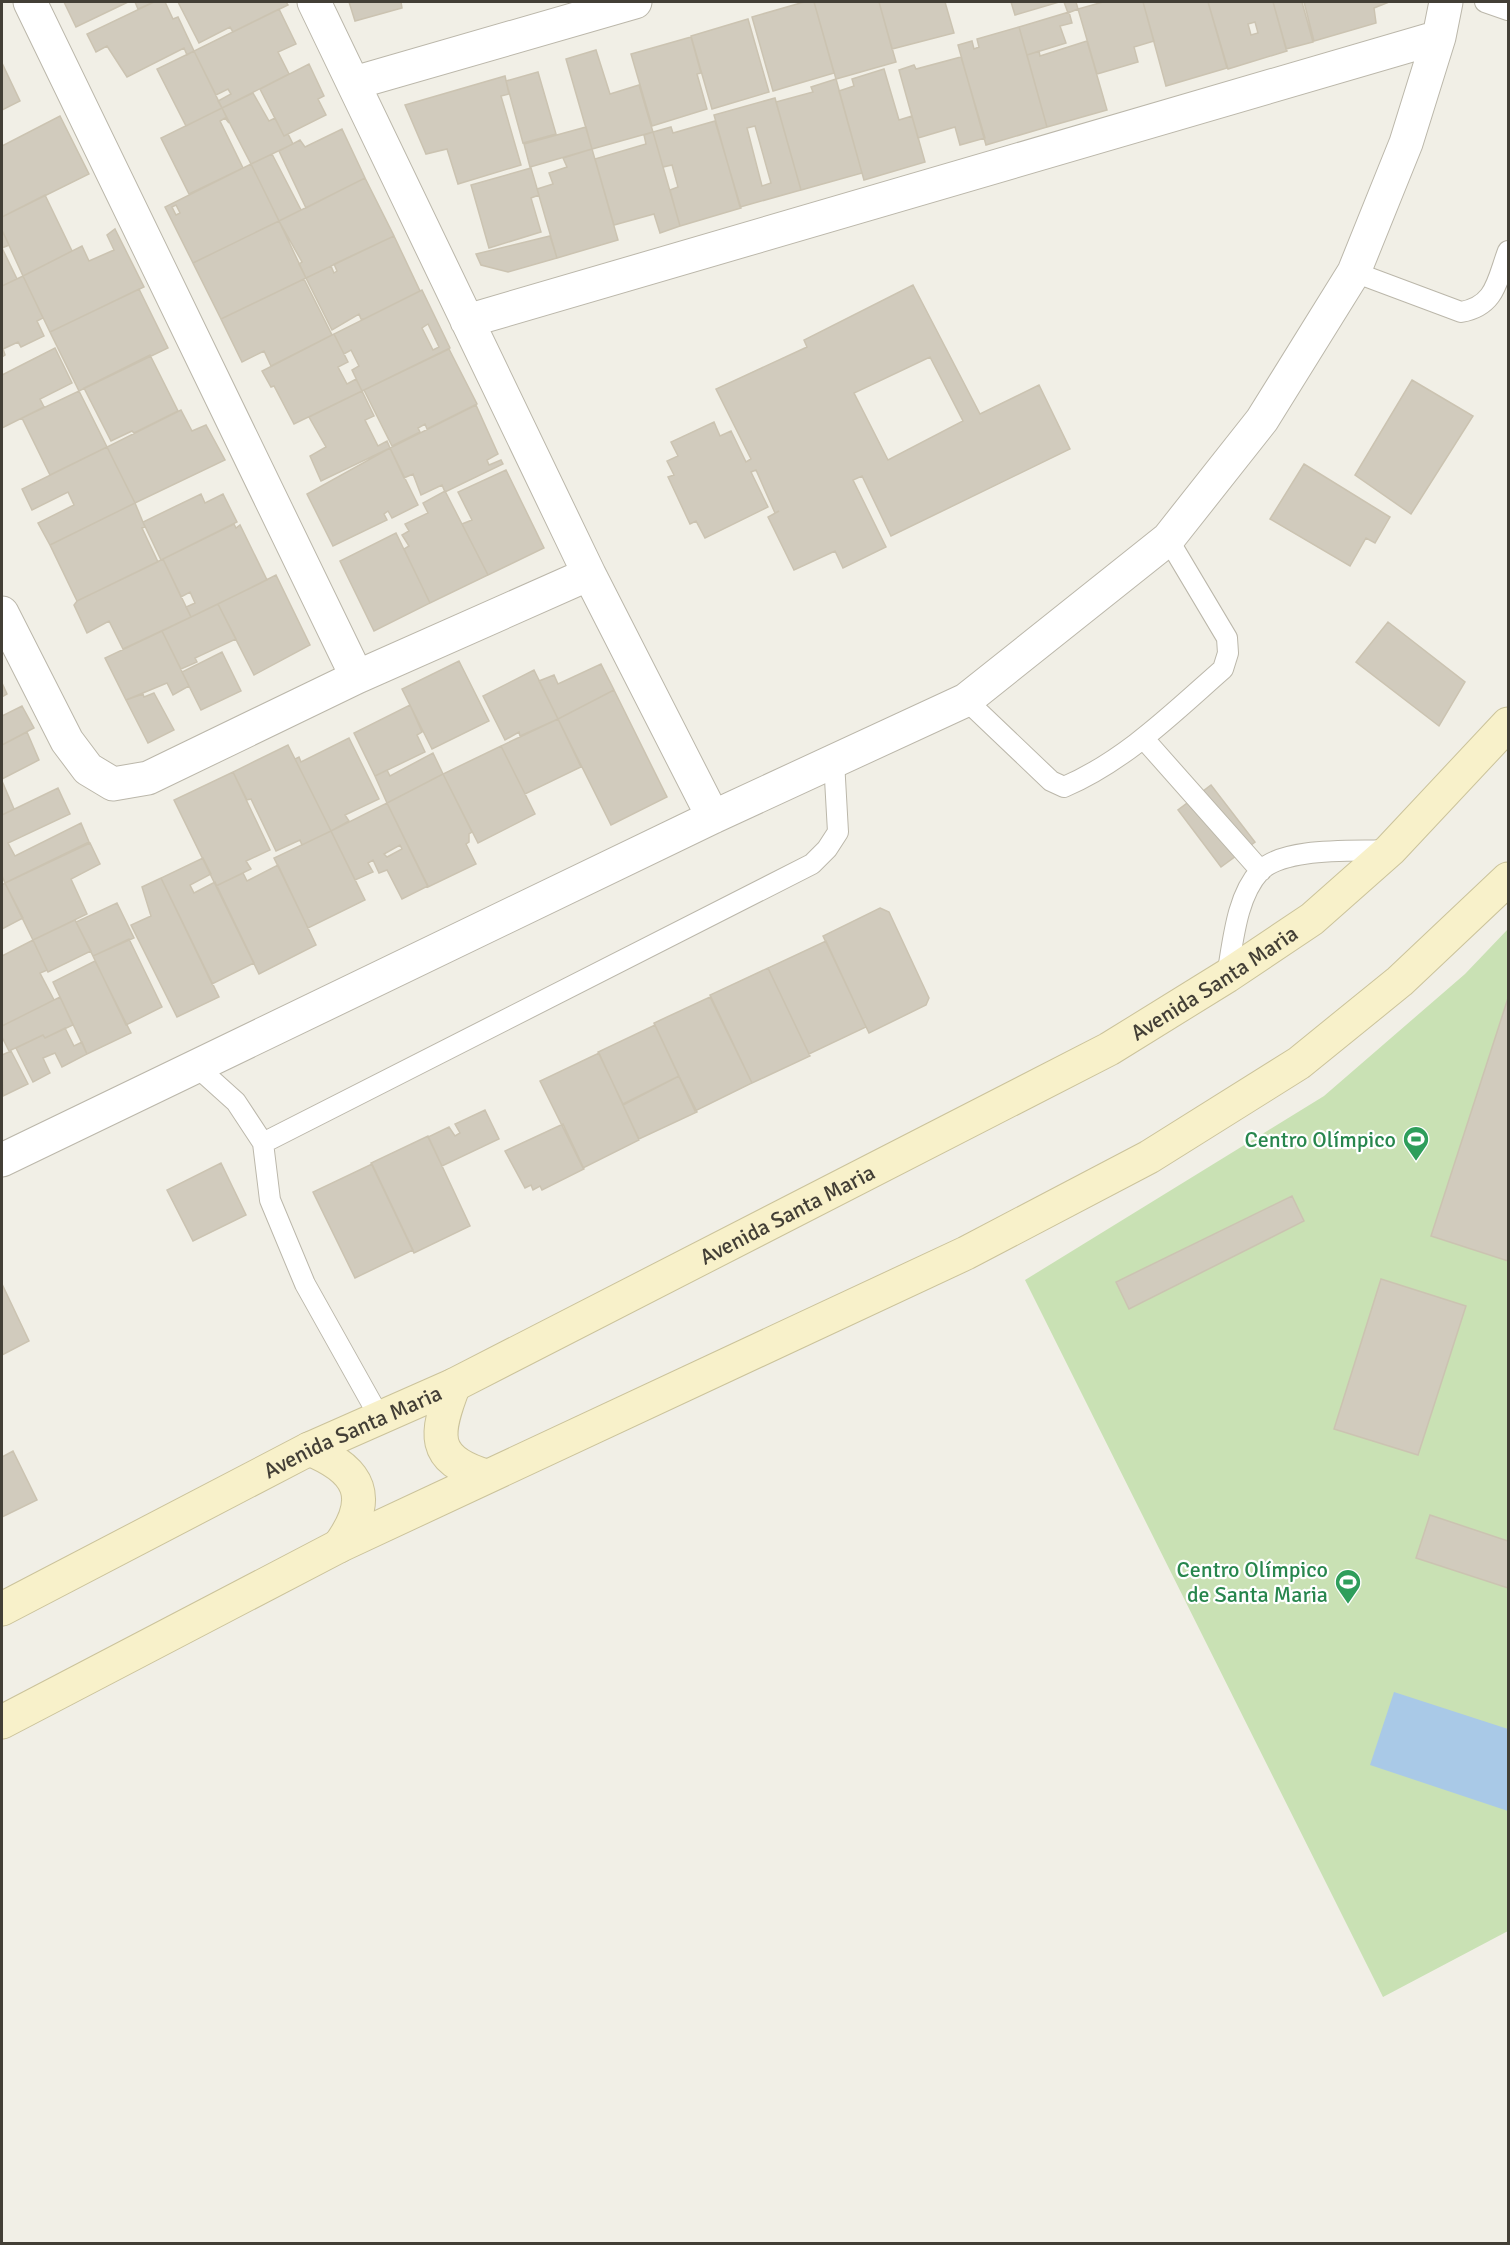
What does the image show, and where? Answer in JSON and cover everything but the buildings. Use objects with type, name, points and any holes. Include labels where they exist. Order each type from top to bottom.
[{"type":"main road","name":"Avenida Santa Maria","points":[[2,1609],[309,1449],[454,1385],[1109,1049],[1227,976],[1312,919],[1390,850],[1509,724]]},
{"type":"main road","points":[[2,1722],[339,1546],[966,1253],[1149,1157],[1299,1063],[1400,981],[1509,879]]},
{"type":"main road","points":[[454,1385],[440,1434],[443,1449],[462,1468],[486,1476]]},
{"type":"main road","points":[[309,1449],[332,1458],[349,1473],[359,1488],[356,1516],[339,1546]]},
{"type":"street","points":[[30,2],[357,677]]},
{"type":"street","points":[[314,2],[589,574],[713,817]]},
{"type":"street","points":[[354,83],[635,2]]},
{"type":"street","points":[[2,1160],[713,817],[966,700],[1168,539],[1262,420],[1354,272],[1407,143],[1439,37],[1446,2]]},
{"type":"street","points":[[467,321],[1439,37]]},
{"type":"street","points":[[2,613],[67,741],[88,769],[113,784],[148,778],[357,677],[589,574]]},
{"type":"lane","points":[[1485,2],[1509,10]]},
{"type":"lane","points":[[1354,272],[1461,312],[1477,309],[1489,300],[1509,251]]},
{"type":"lane","points":[[966,700],[1051,781],[1064,787],[1144,739],[1223,669],[1228,653],[1227,638],[1168,539]]},
{"type":"lane","points":[[1144,739],[1260,871]]},
{"type":"lane","points":[[263,1143],[812,864],[827,849],[838,832],[834,760]]},
{"type":"lane","points":[[1227,976],[1244,898],[1260,871],[1278,861],[1301,854],[1390,850]]},
{"type":"lane","points":[[195,1066],[236,1102],[263,1143],[270,1200],[305,1284],[380,1418]]},
{"type":"green space","name":"Centro Olímpico de Santa Maria","points":[[1508,929],[1508,1931],[1383,1997],[1025,1280],[1324,1096],[1465,974]]},
{"type":"water","points":[[1394,1692],[1508,1729],[1508,1811],[1370,1765]]},
{"type":"place","name":"Centro Olímpico","points":[[1416,1162]]},
{"type":"place","name":"Centro Olímpico de Santa Maria","points":[[1348,1605]]}]
